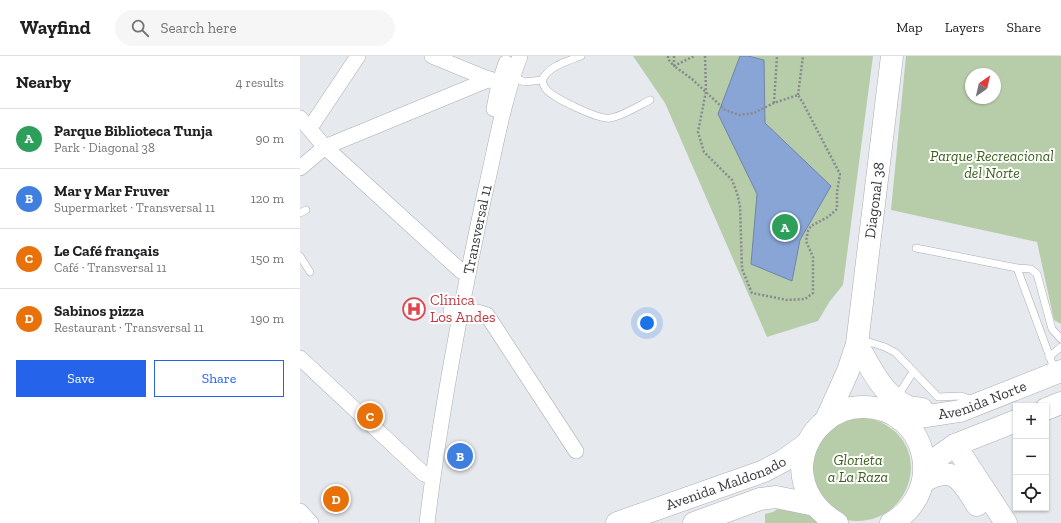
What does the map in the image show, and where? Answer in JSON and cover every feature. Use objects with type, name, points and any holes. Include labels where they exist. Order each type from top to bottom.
[{"type":"main road","name":"Diagonal 38","points":[[826,420],[848,371],[857,341],[892,56]]},
{"type":"main road","name":"Diagonal 38","points":[[857,341],[861,368],[870,392],[894,410],[914,434],[923,452],[924,477]]},
{"type":"main road","name":"Avenida Norte","points":[[826,420],[833,415],[850,409],[867,407],[894,410],[970,407],[1056,367]]},
{"type":"main road","points":[[1049,408],[1061,403]]},
{"type":"main road","points":[[826,420],[812,434],[802,461],[802,471],[806,489],[815,505],[828,518],[836,523]]},
{"type":"main road","name":"Avenida Norte","points":[[924,477],[938,457],[955,445],[1013,422]]},
{"type":"main road","name":"Avenida Maldonado","points":[[617,523],[764,471],[783,461],[808,443]]},
{"type":"main road","points":[[955,445],[1006,523]]},
{"type":"main road","points":[[891,523],[909,510],[918,496],[924,477],[938,474],[948,474],[956,477],[964,484],[989,523]]},
{"type":"main road","name":"Avenida Maldonado","points":[[694,523],[760,499],[776,497],[815,505]]},
{"type":"street","points":[[358,56],[305,123],[325,147],[465,272]]},
{"type":"street","points":[[432,56],[502,82]]},
{"type":"street","name":"Transversal 11","points":[[417,523],[428,476],[456,311],[502,82],[509,56]]},
{"type":"street","name":"Transversal 11","points":[[502,82],[520,56]]},
{"type":"street","points":[[300,168],[325,147],[502,82]]},
{"type":"street","points":[[456,311],[477,312],[487,315],[576,451]]},
{"type":"street","points":[[300,358],[428,476]]},
{"type":"street","name":"Transversal 11","points":[[427,523],[428,476]]},
{"type":"lane","points":[[542,80],[546,72],[551,68],[581,56]]},
{"type":"lane","points":[[502,82],[542,80]]},
{"type":"lane","points":[[542,80],[546,89],[556,96],[593,115],[606,118],[613,118],[650,100]]},
{"type":"lane","points":[[916,248],[1017,268],[1031,269],[1037,274],[1052,330],[1061,339]]},
{"type":"lane","points":[[300,256],[310,272]]},
{"type":"lane","points":[[1017,268],[1056,367]]},
{"type":"lane","points":[[857,341],[885,347],[896,354],[936,400],[961,396],[972,399],[970,407]]},
{"type":"lane","points":[[1056,367],[1061,347]]},
{"type":"lane","points":[[894,410],[913,372]]},
{"type":"path","points":[[668,56],[668,60],[674,66],[692,78],[725,110],[739,114],[754,113],[774,103],[798,95]]},
{"type":"path","points":[[674,56],[674,66]]},
{"type":"path","points":[[674,66],[694,56]]},
{"type":"path","points":[[705,56],[706,91],[698,132],[704,152],[732,180],[737,193],[740,206],[742,269],[752,293],[787,300],[805,299],[813,293],[813,257],[806,241],[808,231],[811,226],[828,217],[837,208],[837,192],[840,174],[798,95],[803,56]]},
{"type":"path","points":[[774,103],[777,56]]},
{"type":"green space","points":[[633,56],[873,56],[843,285],[830,301],[818,321],[767,337],[665,103]]},
{"type":"green space","name":"Parque Recreacional del Norte","points":[[906,56],[1061,56],[1061,324],[1054,320],[1037,242],[891,210]]},
{"type":"green space","name":"Glorieta a La Raza","points":[[858,417],[881,422],[899,436],[908,450],[911,466],[909,483],[902,498],[890,510],[875,518],[856,521],[839,518],[825,509],[818,493],[807,458],[831,424]]},
{"type":"green space","points":[[782,506],[802,511],[818,523],[765,523],[765,514],[773,512]]},
{"type":"water","points":[[740,56],[748,56],[764,60],[765,123],[831,186],[800,240],[792,281],[751,264],[757,194],[718,114]]},
{"type":"place","name":"Parque Biblioteca Tunja","points":[[785,227]]},
{"type":"place","name":"Clínica Los Andes","points":[[414,309]]},
{"type":"place","name":"Le Café français","points":[[370,416]]},
{"type":"place","name":"Mar y Mar Fruver","points":[[460,456]]},
{"type":"place","name":"Sabinos pizza","points":[[336,499]]}]
